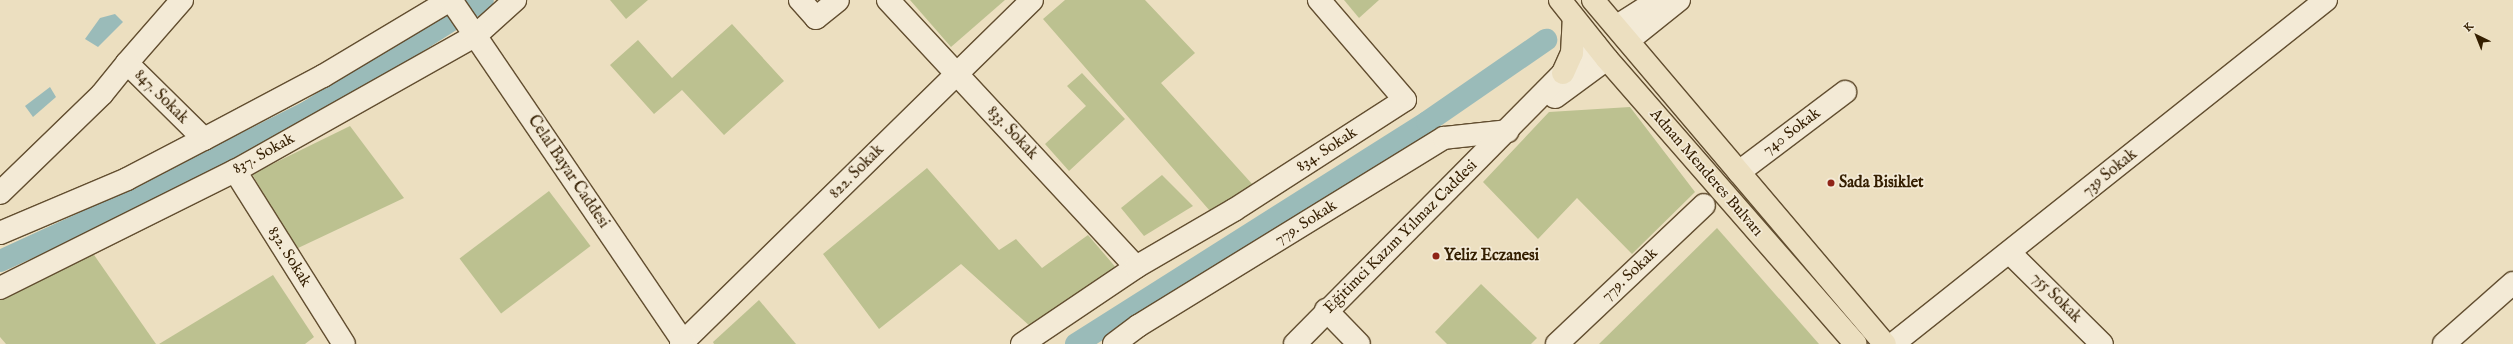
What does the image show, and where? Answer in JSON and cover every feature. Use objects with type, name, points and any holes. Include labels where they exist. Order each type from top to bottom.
[{"type":"main road","name":"Adnan Menderes Bulvarı","points":[[1560,0],[1601,52],[1856,344]]},
{"type":"main road","name":"Adnan Menderes Bulvarı","points":[[1593,0],[1623,33],[1885,344]]},
{"type":"main road","points":[[1563,73],[1572,53],[1574,18]]},
{"type":"main road","points":[[1601,52],[1623,33]]},
{"type":"street","name":"847. Sokak","points":[[182,0],[127,63],[204,139]]},
{"type":"street","points":[[0,233],[127,179],[323,76],[451,0]]},
{"type":"street","name":"Celal Bayar Caddesi","points":[[451,0],[684,344]]},
{"type":"street","name":"837. Sokak","points":[[0,288],[235,171],[475,36],[515,0]]},
{"type":"street","points":[[800,0],[816,18],[838,0]]},
{"type":"street","name":"833. Sokak","points":[[888,0],[1136,268]]},
{"type":"street","name":"822. Sokak","points":[[684,344],[1032,0]]},
{"type":"street","name":"834. Sokak","points":[[1136,268],[1234,210],[1405,100],[1319,0]]},
{"type":"street","points":[[1623,33],[1658,0]]},
{"type":"street","points":[[1623,33],[1679,0]]},
{"type":"street","name":"739 Sokak","points":[[1893,344],[2010,253],[2326,0]]},
{"type":"street","name":"Eğitimci Kazım Yılmaz Caddesi","points":[[1295,344],[1326,310],[1508,131],[1563,73],[1601,52]]},
{"type":"street","name":"Eğitimci Kazım Yılmaz Caddesi","points":[[1508,131],[1601,52]]},
{"type":"street","points":[[0,192],[102,94],[127,63]]},
{"type":"street","name":"740 Sokak","points":[[1740,172],[1845,92]]},
{"type":"street","name":"779. Sokak","points":[[1114,344],[1138,326],[1444,138],[1508,131]]},
{"type":"street","name":"832. Sokak","points":[[235,171],[344,344]]},
{"type":"street","name":"779. Sokak","points":[[1557,344],[1704,206]]},
{"type":"street","name":"755 Sokak","points":[[2010,253],[2102,344]]},
{"type":"street","points":[[1022,344],[1136,268]]},
{"type":"street","points":[[2444,344],[2513,283]]},
{"type":"street","points":[[1326,310],[1359,344]]},
{"type":"green space","points":[[610,0],[648,0],[626,19]]},
{"type":"green space","points":[[910,0],[1005,0],[951,47]]},
{"type":"green space","points":[[1065,0],[1145,0],[1195,53],[1161,83],[1253,185],[1210,211],[1043,19]]},
{"type":"green space","points":[[1344,0],[1379,0],[1359,18]]},
{"type":"green space","points":[[732,24],[784,81],[724,135],[682,90],[654,114],[610,65],[638,40],[672,78]]},
{"type":"green space","points":[[1082,73],[1125,119],[1069,171],[1045,144],[1086,106],[1067,86]]},
{"type":"green space","points":[[1630,107],[1695,192],[1632,254],[1577,198],[1538,239],[1483,182],[1549,112]]},
{"type":"green space","points":[[350,126],[404,198],[296,249],[252,174]]},
{"type":"green space","points":[[927,168],[999,250],[1016,239],[1042,268],[1088,235],[1118,270],[1032,328],[961,264],[879,329],[823,254]]},
{"type":"green space","points":[[1162,175],[1193,206],[1144,236],[1121,208]]},
{"type":"green space","points":[[549,191],[591,246],[501,314],[460,258]]},
{"type":"green space","points":[[1717,228],[1819,344],[1599,344]]},
{"type":"green space","points":[[92,252],[156,344],[6,344],[0,337],[0,295]]},
{"type":"green space","points":[[273,275],[314,337],[305,344],[159,344]]},
{"type":"green space","points":[[1481,284],[1537,338],[1531,344],[1447,344],[1435,332]]},
{"type":"green space","points":[[759,300],[796,344],[714,344],[713,342]]},
{"type":"water","points":[[115,14],[123,22],[98,47],[85,39],[100,18]]},
{"type":"water","points":[[50,87],[56,97],[33,117],[25,106]]},
{"type":"waterway","points":[[0,261],[131,201],[309,111],[483,0]]},
{"type":"waterway","points":[[1076,344],[1427,122],[1546,40]]},
{"type":"place","name":"Sada Bisiklet","points":[[1831,183]]},
{"type":"place","name":"Yeliz Eczanesi","points":[[1436,256]]}]
